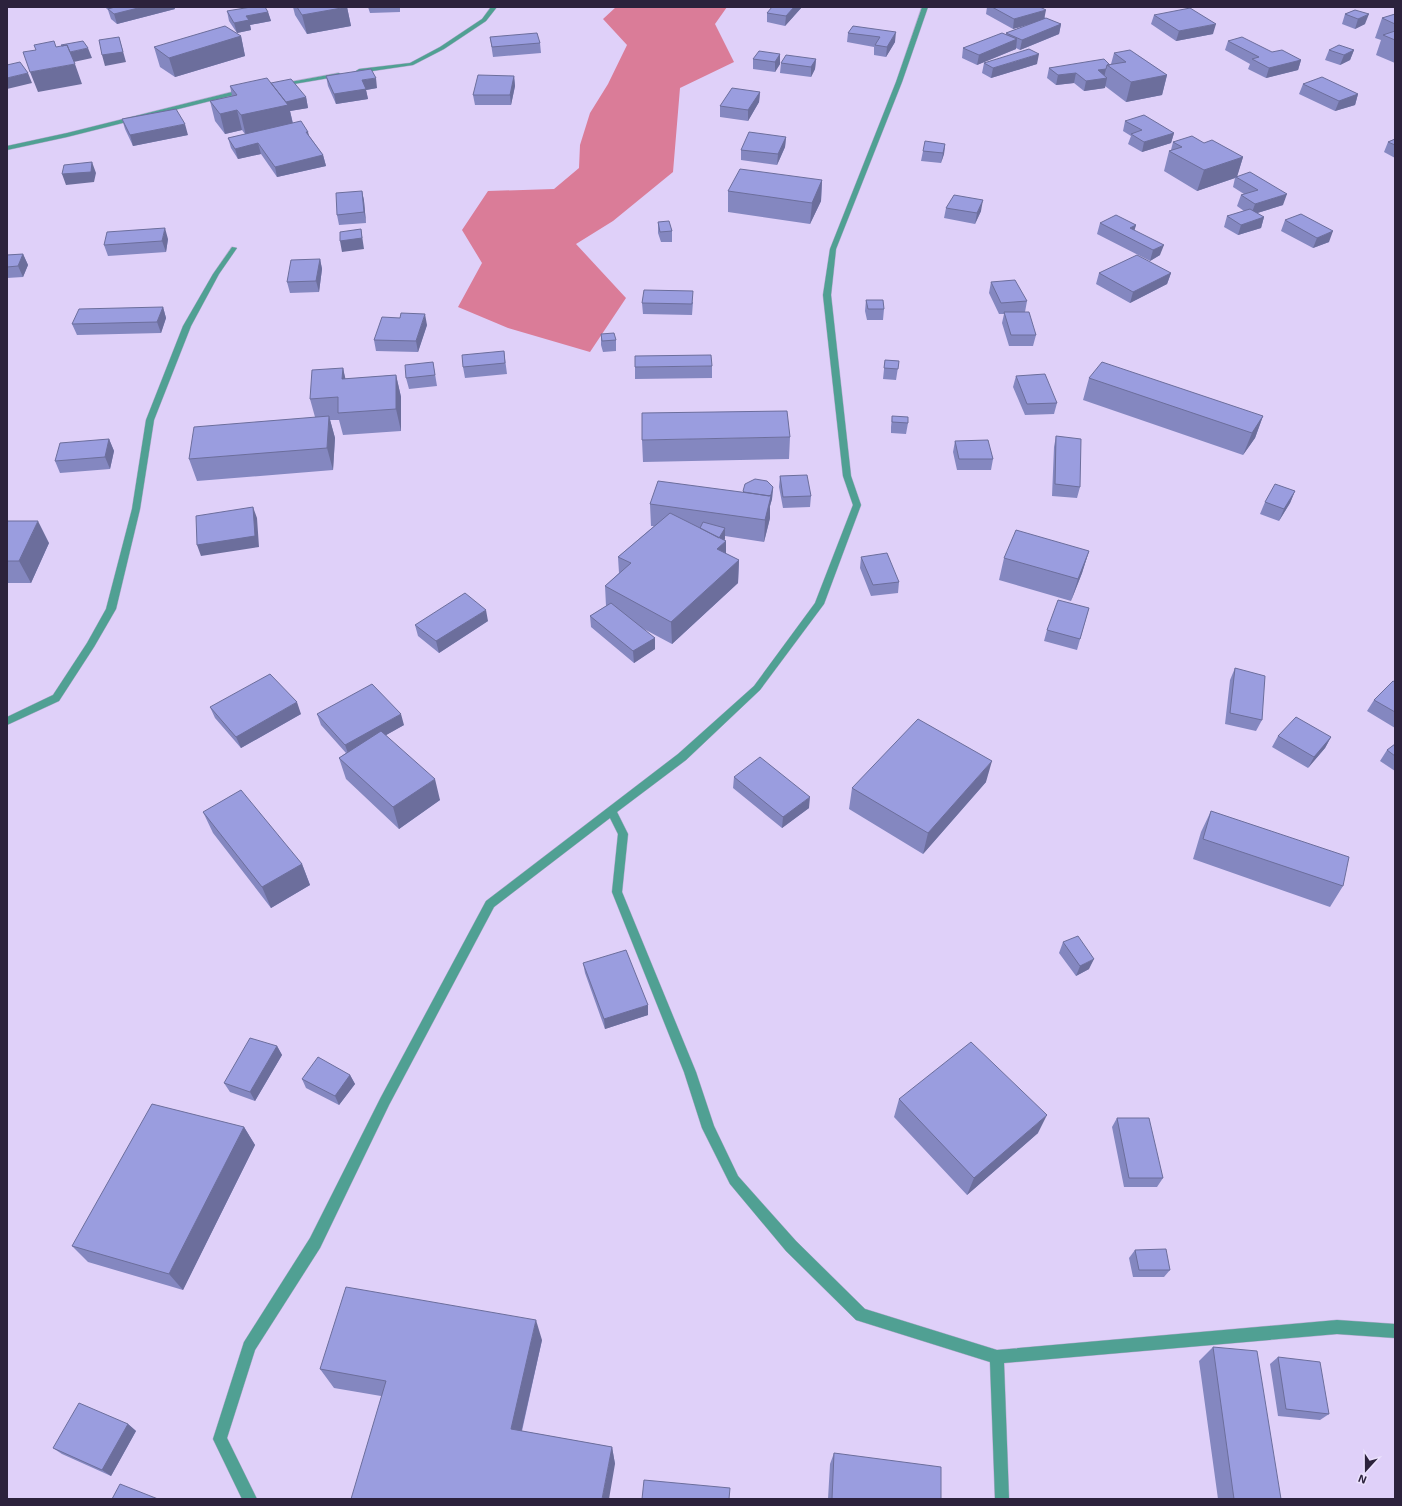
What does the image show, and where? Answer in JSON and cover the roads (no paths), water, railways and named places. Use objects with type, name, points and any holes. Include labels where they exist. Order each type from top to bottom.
[{"type":"street","points":[[355,72],[411,64],[442,48],[484,20],[494,7]]},
{"type":"street","points":[[250,1499],[220,1439],[249,1348],[315,1243],[385,1101],[490,904],[682,757],[758,688],[819,604],[857,505],[847,476],[827,295],[833,249],[899,82],[925,7]]},
{"type":"street","points":[[277,85],[347,73]]},
{"type":"street","points":[[7,148],[67,135],[254,89]]},
{"type":"street","points":[[7,721],[56,698],[91,645],[111,609],[136,509],[150,420],[187,326],[216,274],[234,248]]},
{"type":"street","points":[[612,812],[623,834],[617,892],[690,1072],[708,1128],[734,1180],[791,1246],[861,1315],[997,1357],[1337,1327],[1395,1332]]},
{"type":"street","points":[[997,1357],[1002,1499]]}]
